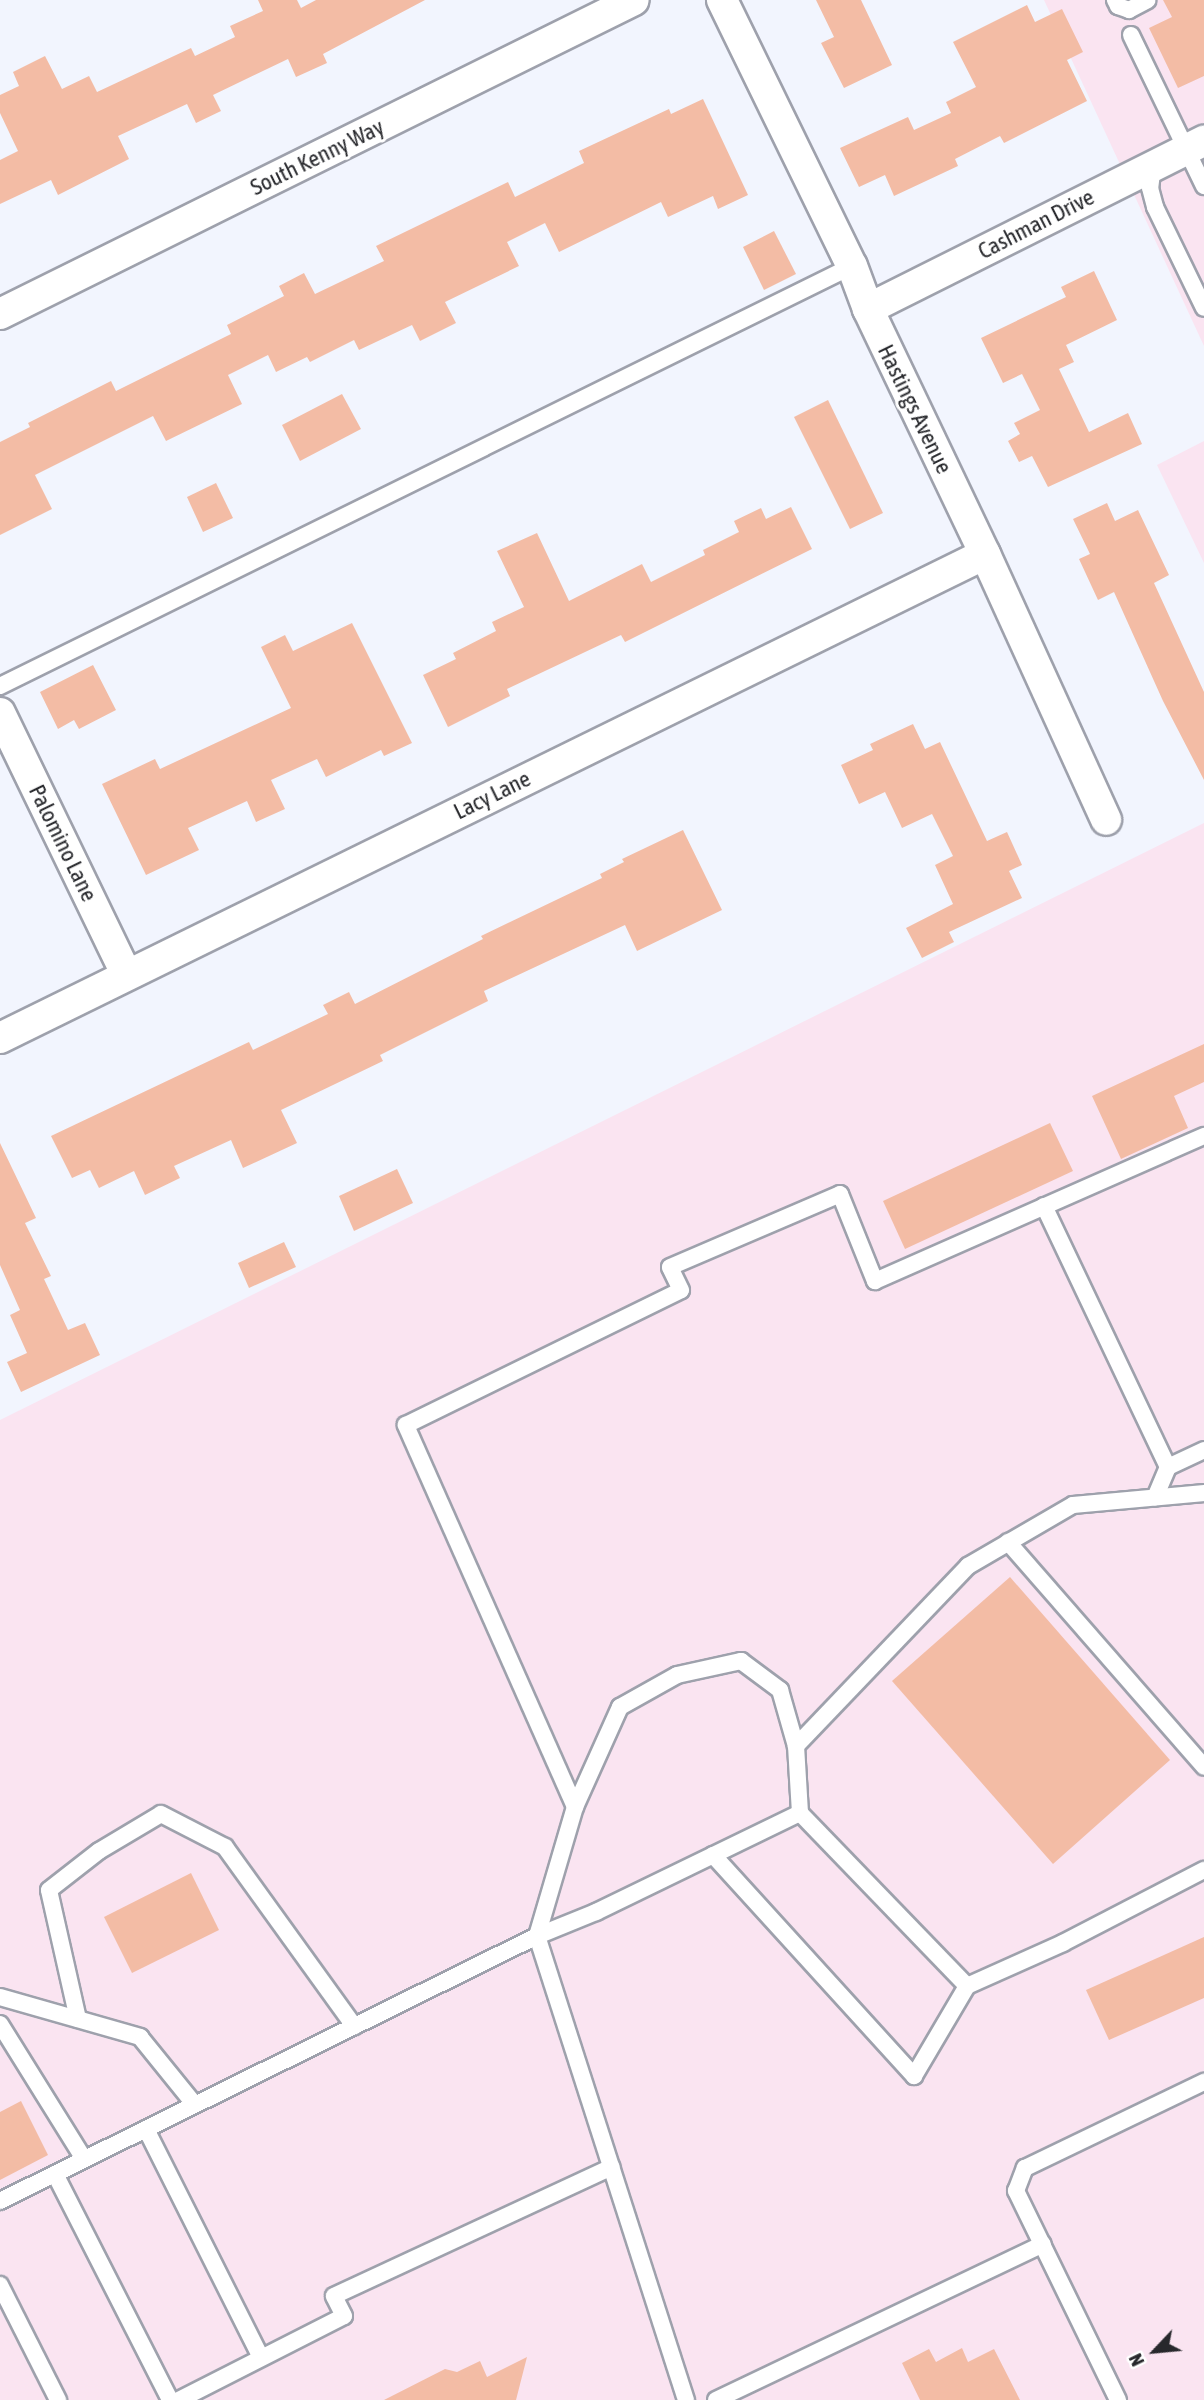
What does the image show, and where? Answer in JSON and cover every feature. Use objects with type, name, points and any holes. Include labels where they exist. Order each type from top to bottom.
[{"type":"street","name":"South Kenny Way","points":[[0,314],[634,0]]},
{"type":"street","name":"Hastings Avenue","points":[[722,0],[852,266],[868,309],[985,554],[1105,820]]},
{"type":"street","name":"Cashman Drive","points":[[868,309],[1195,145]]},
{"type":"street","name":"Lacy Lane","points":[[0,1038],[985,554]]},
{"type":"street","name":"Palomino Lane","points":[[0,713],[126,974]]},
{"type":"lane","points":[[1115,0],[1118,6],[1129,10],[1148,0]]},
{"type":"lane","points":[[1131,35],[1195,145],[1204,186]]},
{"type":"lane","points":[[1153,165],[1150,188],[1155,207],[1204,308]]},
{"type":"lane","points":[[0,686],[852,266]]},
{"type":"lane","points":[[575,1807],[406,1425],[681,1290],[670,1267],[840,1194],[875,1281],[1204,1136]]},
{"type":"lane","points":[[1044,1206],[1168,1467]]},
{"type":"lane","points":[[1155,1497],[1168,1467],[1204,1450]]},
{"type":"lane","points":[[796,1746],[968,1566],[1073,1505],[1204,1493]]},
{"type":"lane","points":[[1008,1542],[1204,1767]]},
{"type":"lane","points":[[686,2400],[537,1936],[575,1807],[620,1707],[677,1675],[741,1661],[780,1690],[796,1746],[800,1813],[968,1986]]},
{"type":"lane","points":[[0,2201],[537,1936],[596,1912],[800,1813]]},
{"type":"lane","points":[[78,2019],[49,1890],[99,1851],[161,1814],[225,1847],[354,2026]]},
{"type":"lane","points":[[713,1855],[914,2077],[968,1986],[1063,1943],[1204,1870]]},
{"type":"lane","points":[[0,1997],[140,2037],[195,2105]]},
{"type":"lane","points":[[0,2025],[84,2159]]},
{"type":"lane","points":[[1118,2400],[1016,2191],[1025,2168],[1204,2082]]},
{"type":"lane","points":[[146,2129],[261,2358]]},
{"type":"lane","points":[[179,2400],[344,2316],[334,2296],[612,2167]]},
{"type":"lane","points":[[55,2174],[170,2400]]},
{"type":"lane","points":[[716,2400],[1043,2244]]},
{"type":"lane","points":[[0,2285],[58,2400]]},
{"type":"shaded area","points":[[1044,0],[1204,0],[1204,346]]},
{"type":"shaded area","points":[[1204,441],[1204,563],[1157,465]]},
{"type":"shaded area","points":[[1204,823],[1204,2400],[0,2400],[0,1420]]},
{"type":"building","points":[[258,0],[297,0],[301,8],[316,0],[425,0],[323,54],[327,63],[296,77],[288,59],[213,95],[221,111],[196,123],[187,104],[118,136],[129,159],[58,195],[51,180],[0,204],[0,160],[18,151],[0,113],[0,95],[19,86],[13,72],[45,56],[62,89],[89,76],[97,92],[191,48],[195,56],[235,37],[230,26],[263,11]]},
{"type":"building","points":[[816,0],[861,0],[892,65],[844,88],[821,43],[834,37]]},
{"type":"building","points":[[1163,0],[1204,0],[1204,76],[1178,88],[1149,28],[1172,17]]},
{"type":"building","points":[[1027,5],[1035,22],[1062,9],[1083,52],[1067,60],[1087,101],[1004,143],[1000,136],[955,159],[958,166],[894,196],[885,175],[859,187],[840,148],[908,117],[914,130],[951,113],[946,102],[976,87],[953,42]]},
{"type":"building","points":[[703,99],[748,195],[718,209],[713,196],[668,217],[661,202],[559,252],[545,223],[507,242],[519,266],[445,302],[456,323],[420,341],[412,325],[359,350],[354,340],[310,362],[307,357],[276,372],[268,355],[228,375],[242,404],[166,441],[153,416],[35,475],[52,509],[0,535],[0,442],[30,427],[28,423],[111,381],[116,391],[231,334],[227,325],[284,296],[279,286],[304,273],[315,294],[384,261],[376,246],[508,182],[515,197],[584,163],[579,151],[669,109],[671,114]]},
{"type":"building","points":[[774,231],[796,274],[764,290],[743,247]]},
{"type":"building","points":[[1094,271],[1117,320],[1066,345],[1074,362],[1059,369],[1089,432],[1128,413],[1142,444],[1048,487],[1032,456],[1019,462],[1008,441],[1020,434],[1014,423],[1040,410],[1022,374],[1003,383],[981,338],[1066,297],[1061,287]]},
{"type":"building","points":[[342,394],[361,429],[300,461],[282,425]]},
{"type":"building","points":[[828,400],[883,513],[850,529],[794,417]]},
{"type":"building","points":[[216,483],[233,518],[203,532],[187,497]]},
{"type":"building","points":[[1107,503],[1115,521],[1138,510],[1169,575],[1154,583],[1204,692],[1204,780],[1163,701],[1114,592],[1098,600],[1079,559],[1090,554],[1073,519]]},
{"type":"building","points":[[791,507],[812,549],[625,642],[621,635],[507,689],[510,696],[448,727],[423,675],[456,659],[453,653],[496,631],[492,622],[524,607],[497,551],[537,533],[569,601],[642,564],[651,582],[705,555],[703,550],[739,532],[734,521],[761,508],[766,519]]},
{"type":"building","points":[[352,623],[412,743],[384,756],[381,750],[326,777],[317,759],[271,780],[285,809],[256,822],[247,801],[188,828],[199,850],[146,875],[102,784],[155,759],[160,769],[291,708],[261,647],[285,635],[293,651]]},
{"type":"building","points":[[93,665],[116,710],[79,729],[74,720],[58,729],[40,692]]},
{"type":"building","points":[[913,724],[925,749],[940,742],[987,841],[1007,832],[1022,865],[1009,871],[1022,898],[949,932],[954,942],[922,958],[906,928],[953,904],[935,865],[953,856],[932,814],[902,828],[885,792],[859,804],[841,765],[873,750],[870,744]]},
{"type":"building","points":[[683,830],[722,910],[637,951],[625,925],[484,991],[488,1001],[380,1055],[383,1061],[281,1110],[297,1143],[243,1168],[231,1140],[174,1166],[180,1178],[145,1195],[134,1171],[99,1188],[90,1170],[72,1178],[51,1136],[249,1042],[253,1050],[328,1014],[323,1005],[349,992],[355,1004],[483,939],[481,936],[602,878],[600,874],[624,862],[622,859]]},
{"type":"building","points":[[1204,1044],[1204,1082],[1174,1096],[1188,1128],[1121,1159],[1092,1096]]},
{"type":"building","points":[[1050,1123],[1073,1171],[905,1249],[883,1201]]},
{"type":"building","points":[[0,1143],[36,1218],[25,1223],[51,1276],[44,1279],[68,1330],[85,1323],[100,1355],[21,1392],[7,1362],[27,1353],[10,1315],[20,1310],[0,1265]]},
{"type":"building","points":[[397,1169],[413,1203],[354,1231],[339,1196]]},
{"type":"building","points":[[284,1242],[296,1267],[249,1288],[238,1263]]},
{"type":"building","points":[[1010,1577],[1170,1760],[1053,1864],[892,1681]]},
{"type":"building","points":[[191,1873],[219,1930],[132,1973],[104,1917]]},
{"type":"building","points":[[1204,1937],[1204,1998],[1109,2040],[1086,1990]]},
{"type":"building","points":[[21,2101],[48,2155],[0,2180],[0,2112]]},
{"type":"building","points":[[962,2348],[968,2362],[994,2349],[1020,2400],[920,2400],[902,2363],[929,2349],[936,2362]]},
{"type":"building","points":[[527,2357],[516,2400],[384,2400],[445,2369],[457,2372],[480,2361],[487,2377]]}]
